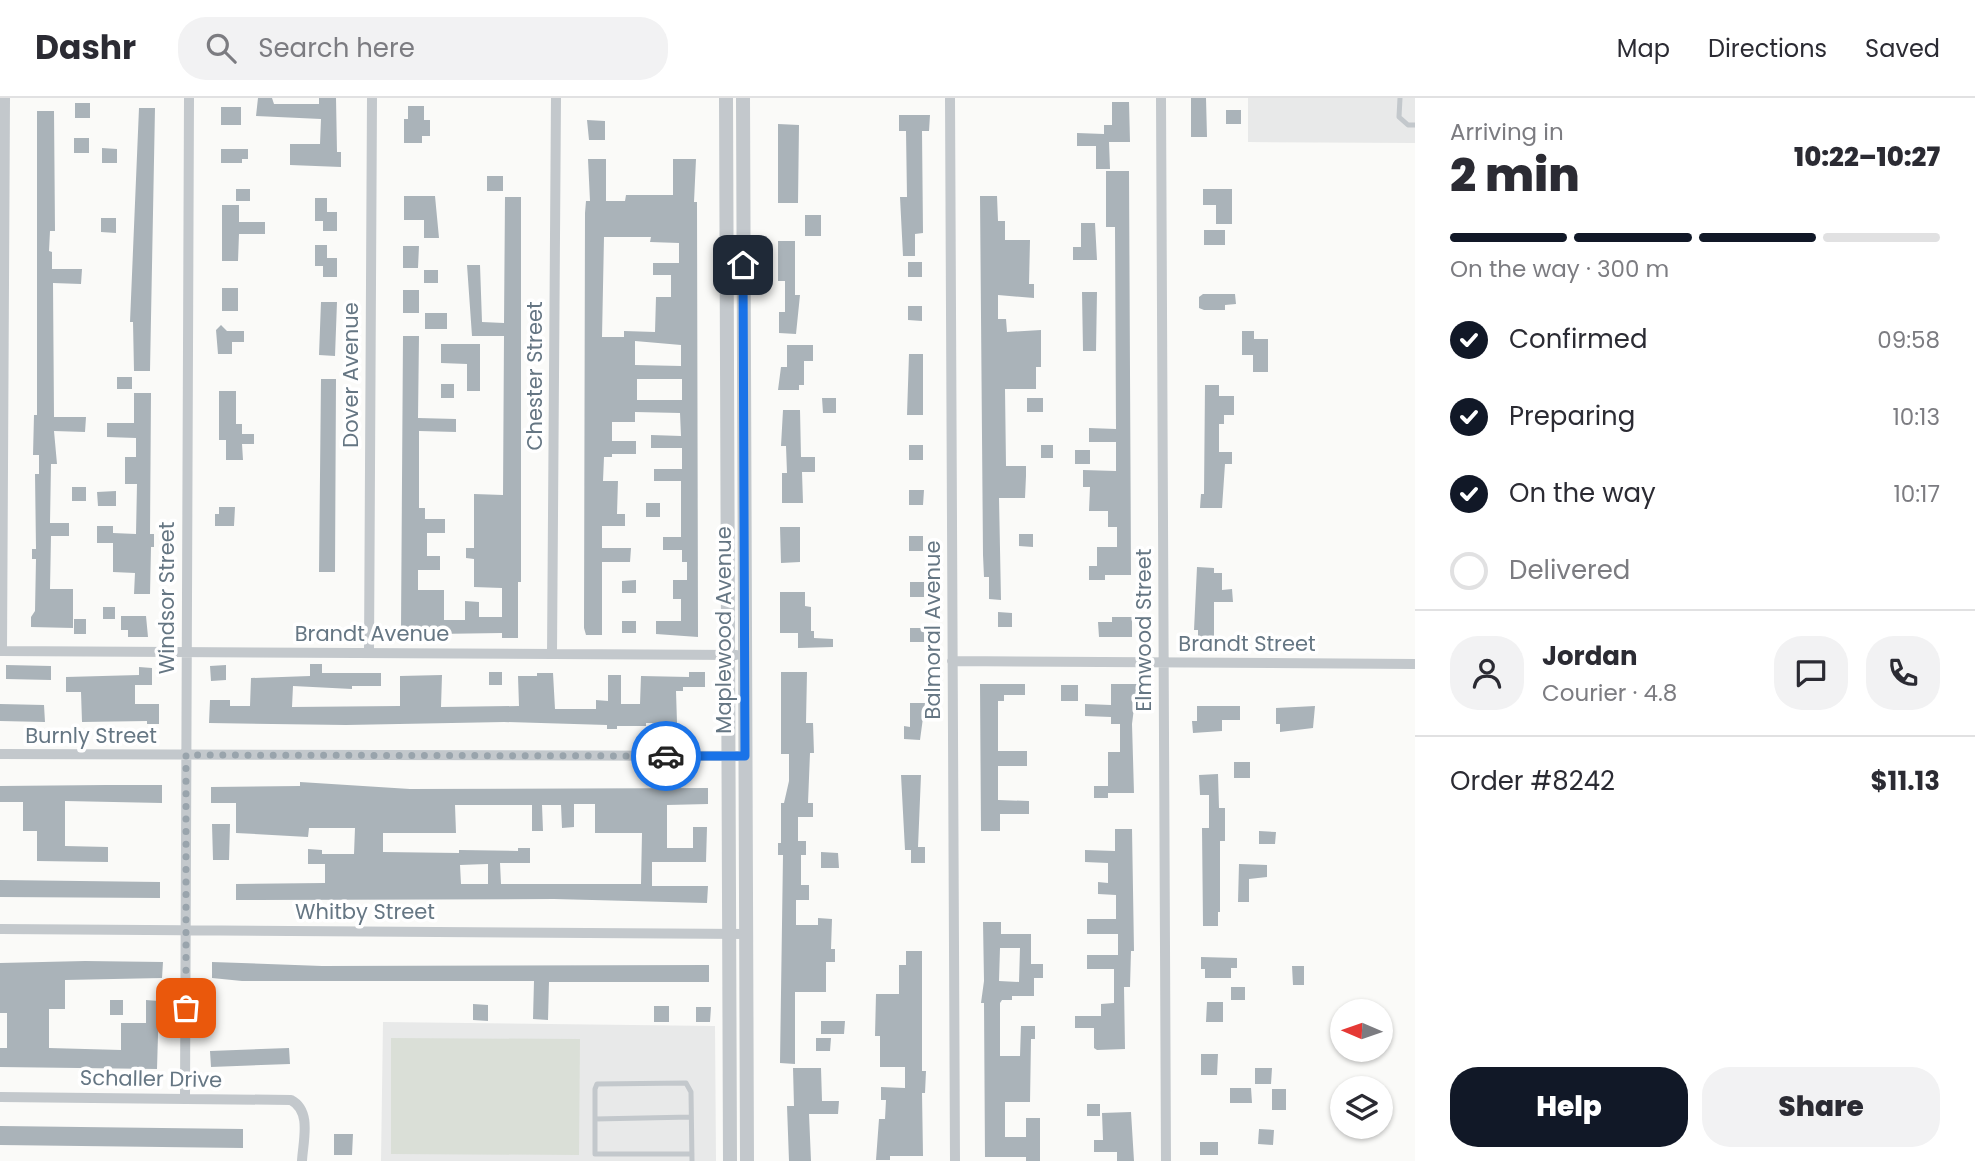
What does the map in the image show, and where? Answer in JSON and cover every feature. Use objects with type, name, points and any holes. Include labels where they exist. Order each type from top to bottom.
[{"type":"street","points":[[1,651],[5,98]]},
{"type":"street","name":"Windsor Street","points":[[185,1099],[188,98]]},
{"type":"street","name":"Dover Avenue","points":[[369,653],[372,98]]},
{"type":"street","name":"Chester Street","points":[[552,654],[556,98]]},
{"type":"street","name":"Maplewood Avenue","points":[[726,98],[730,1161]]},
{"type":"street","name":"Maplewood Avenue","points":[[743,98],[747,1161]]},
{"type":"street","name":"Balmoral Avenue","points":[[950,98],[955,1161]]},
{"type":"street","name":"Elmwood Street","points":[[1161,98],[1166,1161]]},
{"type":"street","points":[[727,404],[744,404]]},
{"type":"street","name":"Brandt Avenue","points":[[1,651],[745,655]]},
{"type":"street","name":"Brandt Street","points":[[952,661],[1415,664]]},
{"type":"street","name":"Burnly Street","points":[[0,754],[745,756]]},
{"type":"street","name":"Whitby Street","points":[[0,929],[746,933]]},
{"type":"street","name":"Schaller Drive","points":[[0,1097],[285,1099],[299,1105],[304,1115],[302,1161]]},
{"type":"lane","points":[[1400,98],[1399,117],[1408,125],[1415,125]]},
{"type":"lane","points":[[602,1082],[686,1083],[691,1092],[691,1118],[692,1157],[595,1154],[595,1089],[602,1082]]},
{"type":"lane","points":[[595,1119],[691,1118]]},
{"type":"shaded area","points":[[1248,98],[1415,98],[1415,143],[1248,142]]},
{"type":"shaded area","points":[[383,1022],[715,1026],[716,1161],[381,1161]]},
{"type":"shaded area","points":[[391,1038],[580,1039],[579,1155],[391,1154]]},
{"type":"building","points":[[258,98],[272,98],[274,104],[319,104],[319,98],[336,98],[337,152],[341,152],[341,167],[290,165],[290,144],[320,144],[321,119],[256,116]]},
{"type":"building","points":[[1191,98],[1206,98],[1207,137],[1191,137]]},
{"type":"building","points":[[1112,102],[1129,102],[1130,142],[1109,142],[1110,169],[1096,169],[1096,146],[1077,146],[1077,133],[1104,134],[1104,125],[1112,125]]},
{"type":"building","points":[[75,103],[90,103],[90,118],[75,118]]},
{"type":"building","points":[[408,106],[424,106],[424,120],[430,120],[430,136],[422,136],[422,143],[404,143],[404,119],[408,119]]},
{"type":"building","points":[[221,107],[241,107],[241,125],[221,125]]},
{"type":"building","points":[[139,108],[155,108],[150,371],[134,371],[133,322],[130,322]]},
{"type":"building","points":[[1226,110],[1241,110],[1241,124],[1226,124]]},
{"type":"building","points":[[37,111],[54,111],[55,231],[50,231],[49,251],[52,252],[52,269],[82,269],[81,284],[53,283],[54,417],[86,417],[85,432],[54,431],[57,464],[51,464],[50,523],[69,523],[69,536],[51,536],[50,589],[73,589],[73,628],[31,627],[31,617],[35,611],[36,559],[32,559],[32,549],[36,549],[35,474],[39,474],[39,455],[33,455],[34,415],[37,415]]},
{"type":"building","points":[[899,115],[930,115],[929,131],[922,131],[923,233],[915,234],[915,256],[903,256],[900,197],[907,197],[906,131],[899,131]]},
{"type":"building","points":[[587,120],[605,121],[605,140],[589,140]]},
{"type":"building","points":[[778,124],[799,125],[798,203],[778,203]]},
{"type":"building","points":[[74,138],[89,138],[89,153],[74,153]]},
{"type":"building","points":[[102,148],[117,149],[117,163],[102,163]]},
{"type":"building","points":[[221,149],[248,149],[248,159],[242,159],[242,163],[221,163]]},
{"type":"building","points":[[588,159],[606,159],[606,201],[625,201],[626,195],[673,195],[673,159],[696,159],[694,202],[697,202],[698,637],[656,634],[656,621],[681,621],[681,599],[673,599],[673,580],[687,580],[687,562],[682,562],[682,550],[663,550],[663,537],[681,537],[681,481],[654,481],[654,469],[682,469],[682,448],[651,448],[651,435],[681,436],[680,413],[635,412],[635,422],[612,422],[612,441],[636,441],[636,454],[612,454],[612,457],[604,457],[603,481],[618,481],[617,514],[625,514],[625,526],[602,526],[602,548],[631,548],[630,562],[602,562],[602,635],[586,635],[584,628],[585,213],[586,201],[590,201]],"holes":[[[604,237],[651,237],[650,242],[679,243],[679,263],[653,263],[653,275],[671,275],[671,297],[656,297],[655,332],[624,331],[624,337],[602,337]],[[635,341],[681,345],[681,366],[635,365]],[[637,379],[682,379],[682,400],[637,400]]]},
{"type":"building","points":[[1106,171],[1129,171],[1131,575],[1105,575],[1105,580],[1089,580],[1089,566],[1097,566],[1097,547],[1117,547],[1117,527],[1108,527],[1108,511],[1089,511],[1090,487],[1083,487],[1083,470],[1116,471],[1116,442],[1089,442],[1089,428],[1116,429],[1115,227],[1106,227]]},
{"type":"building","points":[[487,176],[503,176],[503,191],[487,191]]},
{"type":"building","points":[[236,189],[250,189],[250,201],[236,201]]},
{"type":"building","points":[[1203,189],[1232,189],[1232,224],[1216,224],[1216,205],[1203,205]]},
{"type":"building","points":[[404,196],[435,196],[439,238],[424,238],[424,220],[404,220]]},
{"type":"building","points":[[980,196],[997,196],[998,221],[1005,221],[1005,240],[1030,240],[1029,284],[1034,284],[1034,298],[998,295],[998,319],[1006,319],[1007,332],[1041,330],[1041,367],[1036,367],[1036,389],[1005,389],[1006,466],[1026,466],[1026,476],[1025,498],[999,498],[1001,600],[989,599],[989,577],[984,577]]},
{"type":"building","points":[[505,197],[521,197],[521,582],[518,582],[518,638],[502,638],[502,633],[435,634],[435,630],[401,629],[403,336],[419,336],[418,418],[456,419],[456,432],[419,431],[419,508],[425,508],[425,519],[445,519],[445,533],[427,533],[427,556],[440,556],[440,570],[418,570],[418,590],[444,590],[444,620],[465,620],[465,601],[479,602],[479,617],[502,617],[502,588],[474,587],[474,559],[466,558],[466,548],[474,548],[474,494],[503,495],[504,336],[472,336],[467,265],[480,265],[482,322],[504,323]]},
{"type":"building","points":[[315,198],[327,198],[327,212],[337,212],[337,231],[323,231],[323,221],[315,221]]},
{"type":"building","points":[[222,205],[239,205],[239,222],[265,222],[265,234],[239,234],[238,261],[222,261]]},
{"type":"building","points":[[805,215],[821,215],[821,236],[805,236]]},
{"type":"building","points":[[101,218],[116,218],[116,233],[101,232]]},
{"type":"building","points":[[1081,223],[1095,223],[1097,260],[1073,260],[1073,247],[1081,247]]},
{"type":"building","points":[[1204,230],[1225,230],[1225,245],[1204,245]]},
{"type":"building","points":[[778,241],[795,241],[795,295],[800,295],[796,334],[779,333],[779,312],[785,312],[785,281],[778,281]]},
{"type":"building","points":[[315,245],[327,245],[327,258],[337,258],[337,277],[323,277],[323,266],[315,266]]},
{"type":"building","points":[[403,246],[419,246],[418,268],[403,268]]},
{"type":"building","points":[[908,262],[922,262],[922,277],[908,277]]},
{"type":"building","points":[[424,270],[438,270],[438,283],[424,283]]},
{"type":"building","points":[[222,288],[238,288],[238,311],[222,311]]},
{"type":"building","points":[[403,290],[419,290],[419,313],[403,313]]},
{"type":"building","points":[[1082,292],[1097,292],[1096,351],[1083,351]]},
{"type":"building","points":[[1203,294],[1235,294],[1236,304],[1225,305],[1225,310],[1204,310],[1199,308],[1199,297]]},
{"type":"building","points":[[321,302],[337,302],[335,356],[319,355]]},
{"type":"building","points":[[908,306],[922,306],[922,321],[908,320]]},
{"type":"building","points":[[425,313],[447,313],[447,329],[425,329]]},
{"type":"building","points":[[221,325],[227,331],[244,331],[244,342],[232,342],[232,354],[218,354],[216,330]]},
{"type":"building","points":[[1242,331],[1254,331],[1254,339],[1268,339],[1268,372],[1253,372],[1253,355],[1242,355]]},
{"type":"building","points":[[441,344],[480,344],[480,391],[467,391],[467,364],[441,363]]},
{"type":"building","points":[[787,345],[813,345],[813,361],[804,361],[804,385],[799,385],[799,390],[778,390],[781,367],[787,367]]},
{"type":"building","points":[[909,354],[923,354],[923,415],[907,415]]},
{"type":"building","points":[[117,377],[132,377],[132,389],[117,389]]},
{"type":"building","points":[[321,379],[336,379],[335,572],[319,572]]},
{"type":"building","points":[[441,384],[454,384],[454,398],[441,398]]},
{"type":"building","points":[[1205,385],[1219,385],[1219,396],[1234,396],[1234,415],[1224,415],[1224,424],[1219,424],[1219,452],[1232,452],[1232,464],[1225,464],[1222,508],[1200,508],[1201,494],[1204,494]]},
{"type":"building","points":[[219,391],[236,391],[236,424],[242,424],[242,434],[254,434],[254,444],[242,444],[243,460],[226,460],[226,440],[219,440]]},
{"type":"building","points":[[134,393],[151,393],[150,534],[154,534],[154,547],[151,547],[150,594],[134,594],[135,573],[113,572],[113,543],[97,543],[97,526],[113,526],[113,533],[136,534],[137,484],[125,484],[125,457],[136,457],[136,438],[107,437],[107,423],[134,423]]},
{"type":"building","points":[[822,398],[836,398],[836,413],[823,413]]},
{"type":"building","points":[[1027,398],[1043,398],[1043,412],[1027,412]]},
{"type":"building","points":[[783,410],[800,410],[801,457],[815,457],[815,472],[802,472],[803,503],[782,503],[782,473],[787,473],[786,446],[781,446]]},
{"type":"building","points":[[909,445],[923,445],[923,460],[909,460]]},
{"type":"building","points":[[1041,445],[1053,445],[1053,458],[1041,458]]},
{"type":"building","points":[[1075,450],[1090,450],[1090,464],[1075,464]]},
{"type":"building","points":[[72,487],[86,487],[86,501],[72,501]]},
{"type":"building","points":[[909,490],[924,490],[923,505],[909,505]]},
{"type":"building","points":[[116,491],[116,506],[98,506],[97,492]]},
{"type":"building","points":[[646,503],[660,503],[660,517],[646,517]]},
{"type":"building","points":[[219,507],[235,507],[234,526],[215,526],[215,514],[219,514]]},
{"type":"building","points":[[780,527],[800,527],[800,562],[781,563]]},
{"type":"building","points":[[1019,534],[1033,534],[1033,547],[1019,546]]},
{"type":"building","points":[[909,536],[923,536],[923,551],[909,551]]},
{"type":"building","points":[[1197,567],[1214,568],[1214,573],[1222,573],[1222,590],[1232,589],[1233,602],[1214,602],[1214,643],[1198,643],[1198,630],[1194,630]]},
{"type":"building","points":[[636,580],[636,593],[622,593],[622,581]]},
{"type":"building","points":[[910,582],[924,582],[924,597],[910,597]]},
{"type":"building","points":[[780,592],[805,592],[805,606],[811,607],[811,631],[814,631],[814,638],[833,639],[833,647],[798,648],[798,633],[780,633]]},
{"type":"building","points":[[103,607],[115,607],[115,619],[103,619]]},
{"type":"building","points":[[998,612],[1012,613],[1012,627],[998,627]]},
{"type":"building","points":[[121,616],[146,616],[148,637],[128,637],[128,630],[121,630]]},
{"type":"building","points":[[1112,617],[1132,617],[1132,637],[1099,637],[1098,622],[1112,622]]},
{"type":"building","points":[[74,619],[86,619],[86,634],[74,634]]},
{"type":"building","points":[[622,621],[636,621],[636,633],[622,633]]},
{"type":"building","points":[[910,628],[924,628],[924,642],[910,642]]},
{"type":"building","points":[[310,664],[322,664],[322,673],[381,673],[381,686],[352,686],[352,689],[293,686],[292,707],[400,706],[400,676],[442,675],[441,707],[519,706],[518,676],[537,676],[537,673],[553,673],[555,709],[596,709],[596,700],[608,701],[608,675],[621,675],[621,704],[640,704],[641,676],[689,677],[689,672],[705,672],[705,687],[683,687],[683,691],[676,691],[677,723],[646,723],[646,726],[617,726],[617,729],[607,729],[607,725],[504,722],[346,725],[209,723],[210,700],[230,700],[230,706],[250,706],[251,678],[310,676]]},
{"type":"building","points":[[6,665],[51,666],[51,680],[6,679]]},
{"type":"building","points":[[226,665],[226,680],[211,681],[210,666]]},
{"type":"building","points":[[139,667],[152,668],[152,685],[135,685],[135,704],[159,704],[159,724],[147,724],[147,721],[82,722],[81,692],[66,692],[66,677],[139,675]]},
{"type":"building","points":[[489,672],[502,672],[502,685],[489,685]]},
{"type":"building","points":[[781,672],[807,672],[806,723],[813,723],[814,753],[810,753],[808,803],[813,803],[813,817],[798,817],[798,841],[806,841],[806,855],[801,855],[801,885],[809,885],[809,900],[796,900],[796,925],[818,925],[818,918],[832,919],[831,949],[835,949],[835,962],[826,962],[826,992],[795,992],[795,1064],[780,1063],[783,855],[778,855],[778,843],[781,843],[781,803],[784,803],[789,781],[789,754],[781,754]]},
{"type":"building","points":[[980,684],[1025,684],[1025,695],[1004,695],[1004,701],[998,701],[998,751],[1027,751],[1027,766],[998,766],[998,800],[1029,801],[1029,814],[1000,814],[1000,831],[981,831]]},
{"type":"building","points":[[1111,684],[1137,684],[1132,724],[1134,793],[1108,793],[1108,752],[1120,752],[1120,724],[1111,724],[1111,717],[1085,716],[1085,704],[1111,705]]},
{"type":"building","points":[[1061,685],[1078,685],[1078,701],[1061,701]]},
{"type":"building","points":[[910,703],[925,703],[920,740],[904,739],[904,726],[910,727]]},
{"type":"building","points":[[0,704],[44,705],[45,722],[0,721]]},
{"type":"building","points":[[1197,706],[1240,706],[1240,720],[1222,720],[1222,731],[1193,733],[1192,721],[1197,721]]},
{"type":"building","points":[[1315,706],[1313,728],[1280,732],[1280,724],[1276,724],[1276,708]]},
{"type":"building","points":[[1234,762],[1250,762],[1250,778],[1234,778]]},
{"type":"building","points":[[1218,774],[1219,808],[1225,808],[1225,841],[1220,841],[1220,912],[1218,926],[1203,926],[1202,828],[1209,828],[1209,795],[1200,795],[1199,775]]},
{"type":"building","points":[[901,775],[921,775],[918,847],[925,847],[925,863],[911,863],[911,850],[905,850]]},
{"type":"building","points":[[300,782],[410,789],[708,788],[708,804],[667,805],[667,848],[693,848],[693,827],[707,827],[706,862],[652,862],[652,886],[708,886],[707,903],[554,899],[236,900],[236,884],[325,883],[325,864],[308,864],[308,849],[322,850],[322,854],[354,854],[355,828],[309,828],[308,837],[236,833],[236,803],[211,803],[211,787],[300,786]],"holes":[[[574,804],[595,804],[595,833],[642,833],[641,884],[501,884],[500,863],[530,863],[530,848],[518,848],[518,851],[459,850],[459,853],[383,852],[383,833],[456,833],[455,805],[532,805],[532,831],[543,831],[542,805],[561,805],[562,828],[574,827]],[[488,864],[488,884],[461,884],[460,865]]]},
{"type":"building","points":[[162,785],[162,803],[65,801],[65,846],[108,847],[108,862],[37,861],[37,831],[23,831],[23,802],[0,802],[0,786]]},
{"type":"building","points":[[1094,786],[1108,786],[1108,798],[1094,798]]},
{"type":"building","points":[[212,824],[230,824],[229,860],[213,860]]},
{"type":"building","points":[[1115,829],[1132,829],[1134,951],[1131,951],[1130,987],[1124,987],[1125,1049],[1097,1050],[1094,1048],[1094,1028],[1075,1028],[1075,1016],[1101,1016],[1101,1004],[1114,1003],[1114,969],[1087,969],[1087,955],[1118,955],[1118,934],[1087,934],[1087,919],[1116,919],[1116,895],[1098,894],[1098,882],[1108,883],[1108,863],[1085,862],[1085,850],[1115,851]]},
{"type":"building","points":[[1259,831],[1276,832],[1275,844],[1259,844]]},
{"type":"building","points":[[821,852],[838,853],[839,868],[821,868]]},
{"type":"building","points":[[1239,864],[1267,865],[1267,877],[1249,879],[1249,902],[1238,902]]},
{"type":"building","points":[[0,880],[160,882],[160,898],[0,897]]},
{"type":"building","points":[[983,922],[1001,922],[1001,934],[1031,934],[1031,964],[1043,964],[1043,978],[1034,978],[1034,996],[1012,996],[1012,1000],[1002,1000],[1000,1003],[1000,1056],[1020,1056],[1021,1026],[1035,1026],[1035,1039],[1031,1039],[1030,1102],[1005,1102],[1005,1137],[1026,1137],[1026,1118],[1040,1118],[1040,1161],[1026,1161],[1026,1157],[985,1157],[984,1003],[981,1003],[984,981]],"holes":[[[1000,948],[1020,948],[1019,982],[999,981]]]},
{"type":"building","points":[[906,951],[922,951],[922,1071],[926,1071],[925,1093],[922,1093],[923,1156],[890,1156],[890,1160],[876,1160],[879,1119],[885,1119],[886,1100],[881,1100],[881,1087],[905,1088],[905,1067],[880,1067],[880,1036],[875,1036],[876,994],[899,994],[899,965],[906,965]]},
{"type":"building","points":[[1201,957],[1237,958],[1237,968],[1231,968],[1231,978],[1205,978],[1205,969],[1201,969]]},
{"type":"building","points":[[163,962],[162,978],[65,980],[65,1009],[49,1009],[49,1048],[121,1050],[121,1023],[146,1023],[146,1000],[159,1001],[157,1069],[0,1067],[0,1048],[7,1048],[7,1013],[0,1013],[0,963]]},
{"type":"building","points":[[212,962],[322,966],[709,965],[709,982],[549,982],[548,1020],[533,1019],[534,981],[242,981],[212,978]]},
{"type":"building","points":[[1292,966],[1304,966],[1304,985],[1293,985]]},
{"type":"building","points":[[1231,987],[1245,987],[1245,1000],[1231,1000]]},
{"type":"building","points":[[110,1000],[123,1000],[123,1015],[110,1015]]},
{"type":"building","points":[[1207,1002],[1223,1002],[1223,1022],[1206,1022]]},
{"type":"building","points":[[473,1004],[488,1005],[488,1021],[473,1020]]},
{"type":"building","points":[[654,1006],[669,1006],[669,1022],[654,1022]]},
{"type":"building","points":[[696,1007],[711,1007],[710,1022],[696,1022]]},
{"type":"building","points":[[821,1021],[845,1021],[844,1034],[821,1034]]},
{"type":"building","points":[[816,1038],[831,1038],[830,1051],[816,1051]]},
{"type":"building","points":[[289,1048],[290,1064],[211,1067],[210,1051]]},
{"type":"building","points":[[1201,1054],[1218,1054],[1217,1075],[1201,1075]]},
{"type":"building","points":[[793,1068],[821,1068],[822,1101],[839,1101],[838,1114],[809,1114],[811,1161],[789,1161],[787,1106],[794,1106]]},
{"type":"building","points":[[1255,1068],[1272,1068],[1271,1084],[1255,1084]]},
{"type":"building","points":[[1230,1088],[1251,1088],[1252,1103],[1230,1103]]},
{"type":"building","points":[[1272,1089],[1286,1089],[1286,1110],[1272,1110]]},
{"type":"building","points":[[1087,1104],[1100,1104],[1100,1116],[1087,1116]]},
{"type":"building","points":[[1131,1112],[1134,1161],[1117,1161],[1117,1152],[1094,1152],[1094,1140],[1103,1140],[1102,1113]]},
{"type":"building","points":[[0,1126],[243,1129],[243,1148],[0,1145]]},
{"type":"building","points":[[1259,1129],[1274,1130],[1273,1145],[1258,1144]]},
{"type":"building","points":[[334,1134],[353,1134],[352,1155],[334,1155]]},
{"type":"building","points":[[1200,1142],[1218,1142],[1218,1155],[1200,1155]]},
{"type":"way so far","points":[[186,1008],[186,755],[666,756]]},
{"type":"route","points":[[666,756],[745,756],[743,265]]}]
